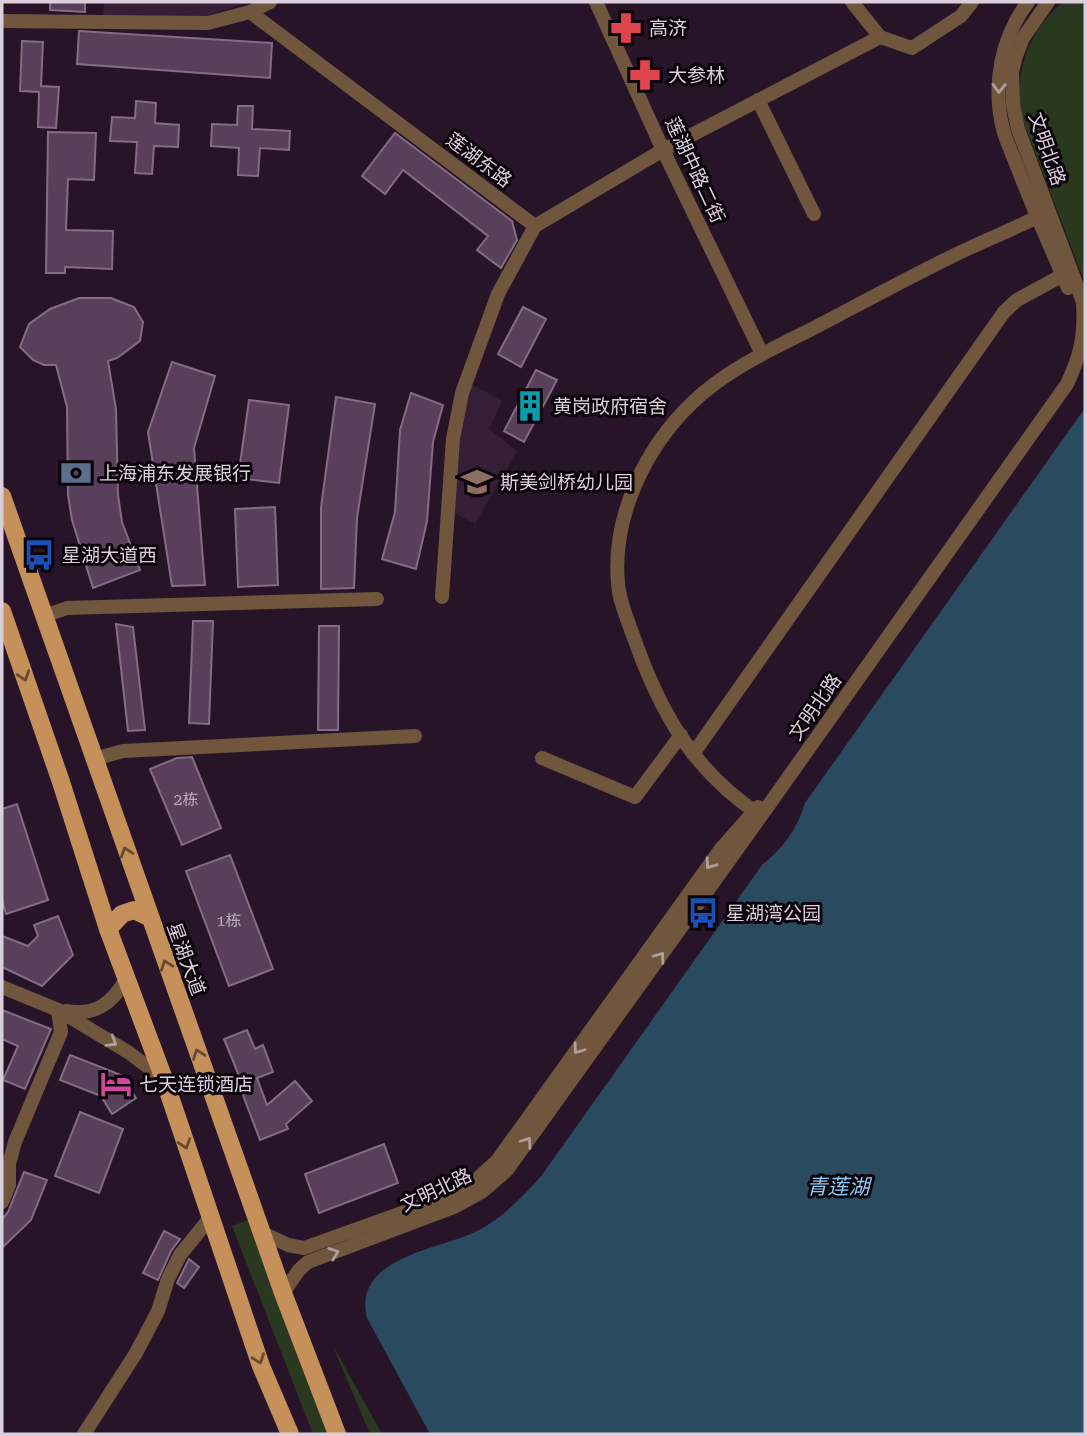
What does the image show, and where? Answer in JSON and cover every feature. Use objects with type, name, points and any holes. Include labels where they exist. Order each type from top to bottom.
[{"type":"main road","name":"星湖大道","points":[[2,496],[283,1293],[337,1434]]},
{"type":"main road","points":[[2,611],[108,929],[164,1079],[261,1366],[290,1434]]},
{"type":"main road","points":[[108,929],[122,915],[134,910],[149,917]]},
{"type":"street","points":[[2,21],[208,23],[250,12],[270,2]]},
{"type":"street","name":"莲湖中路二街","points":[[596,2],[663,150],[762,354]]},
{"type":"street","points":[[872,2],[856,6],[880,37],[912,48],[961,16],[972,2]]},
{"type":"street","name":"文明北路","points":[[264,1233],[288,1245],[304,1248],[449,1196],[475,1181],[497,1161],[720,850],[758,814],[1067,384],[1079,358],[1085,331],[1083,302],[1003,130],[999,102],[998,78],[1003,54],[1011,29],[1028,2]]},
{"type":"street","name":"文明北路","points":[[283,1293],[308,1262],[454,1208],[483,1191],[507,1170],[1059,381],[1071,354],[1076,329],[1075,304],[1042,214],[1018,129],[1012,88],[1012,72],[1023,38],[1048,2]]},
{"type":"street","name":"莲湖东路","points":[[250,12],[535,226]]},
{"type":"street","points":[[442,597],[453,439],[462,393],[498,294],[535,226],[663,150],[880,37]]},
{"type":"street","points":[[758,100],[814,215]]},
{"type":"street","points":[[758,814],[717,783],[693,754],[660,704],[631,629],[618,585],[618,545],[626,510],[642,470],[663,435],[692,402],[730,373],[963,250],[1042,214]]},
{"type":"street","points":[[693,754],[1004,312],[1017,300],[1063,275]]},
{"type":"street","points":[[44,616],[66,608],[377,599]]},
{"type":"street","points":[[542,758],[635,797],[681,735]]},
{"type":"street","points":[[94,759],[123,751],[415,736]]},
{"type":"street","points":[[58,1010],[80,1013],[96,1010],[118,993],[126,979]]},
{"type":"street","points":[[2,987],[58,1010],[128,1052],[164,1079]]},
{"type":"street","points":[[2,1202],[9,1185],[9,1164],[15,1142],[61,1032],[58,1010]]},
{"type":"street","points":[[84,1434],[136,1353],[158,1311],[168,1279],[180,1255],[210,1218]]},
{"type":"shaded area","points":[[104,2],[250,2],[197,19],[103,17]]},
{"type":"shaded area","name":"斯美剑桥幼儿园","points":[[470,383],[502,401],[489,429],[517,451],[475,524],[453,512],[455,441]]},
{"type":"green space","points":[[1063,2],[1085,2],[1085,283],[1020,113],[1020,81],[1027,52],[1041,25]]},
{"type":"green space","points":[[248,1220],[332,1434],[313,1434],[232,1226]]},
{"type":"green space","points":[[332,1344],[382,1434],[370,1434]]},
{"type":"water","name":"青莲湖","points":[[1085,408],[1085,1434],[430,1434],[367,1318],[366,1298],[373,1281],[385,1269],[402,1259],[477,1231],[512,1206],[542,1175],[762,865],[788,838],[805,803]]},
{"type":"building","points":[[50,2],[85,2],[85,12],[50,10]]},
{"type":"building","points":[[79,31],[272,43],[270,78],[77,64]]},
{"type":"building","points":[[22,41],[43,42],[41,86],[59,87],[56,128],[38,127],[39,92],[20,91]]},
{"type":"building","points":[[136,101],[156,103],[155,123],[179,125],[178,147],[154,146],[152,174],[135,173],[137,142],[110,141],[112,117],[135,118]]},
{"type":"building","points":[[238,106],[253,106],[252,129],[290,131],[289,150],[260,148],[258,176],[238,175],[239,148],[211,146],[212,124],[237,125]]},
{"type":"building","points":[[48,132],[96,133],[94,180],[68,179],[66,230],[113,231],[112,269],[65,267],[65,273],[46,273]]},
{"type":"building","points":[[395,133],[512,221],[517,240],[501,268],[477,250],[488,236],[403,170],[385,194],[362,176]]},
{"type":"building","points":[[79,298],[111,298],[134,307],[143,322],[140,341],[117,358],[108,361],[116,409],[118,495],[122,522],[140,570],[93,588],[72,520],[68,495],[67,407],[56,365],[44,365],[33,360],[20,347],[29,324],[50,309]]},
{"type":"building","points":[[523,307],[546,319],[521,367],[498,354]]},
{"type":"building","points":[[172,362],[215,376],[194,448],[205,585],[172,586],[148,432]]},
{"type":"building","name":"黄岗政府宿舍","points":[[536,370],[557,380],[524,442],[504,431]]},
{"type":"building","points":[[411,393],[443,405],[433,442],[427,521],[416,569],[382,559],[395,512],[400,430]]},
{"type":"building","points":[[336,397],[375,404],[357,518],[354,588],[321,589],[321,507]]},
{"type":"building","points":[[249,400],[289,405],[279,483],[238,478]]},
{"type":"building","points":[[275,507],[278,585],[238,587],[235,509]]},
{"type":"building","points":[[193,621],[213,621],[209,724],[189,723]]},
{"type":"building","points":[[116,624],[133,627],[145,730],[128,731]]},
{"type":"building","points":[[319,626],[339,626],[338,730],[318,730]]},
{"type":"building","points":[[192,757],[221,828],[182,845],[150,769],[177,758]]},
{"type":"building","points":[[17,804],[48,900],[6,914],[2,899],[2,809]]},
{"type":"building","points":[[230,855],[273,969],[229,986],[186,871]]},
{"type":"building","points":[[58,916],[73,955],[42,986],[2,967],[2,936],[28,946],[38,936],[34,925]]},
{"type":"building","points":[[2,1010],[51,1029],[25,1089],[3,1080],[18,1046],[2,1039]]},
{"type":"building","points":[[247,1030],[255,1049],[263,1045],[273,1072],[257,1078],[267,1105],[295,1081],[312,1101],[286,1124],[288,1129],[260,1140],[241,1090],[244,1088],[224,1039]]},
{"type":"building","points":[[70,1055],[121,1075],[136,1098],[112,1114],[101,1096],[60,1080]]},
{"type":"building","points":[[80,1112],[123,1129],[99,1193],[55,1176]]},
{"type":"building","points":[[384,1144],[398,1183],[319,1213],[305,1174]]},
{"type":"building","points":[[24,1172],[47,1180],[31,1220],[2,1248],[2,1219],[8,1212]]},
{"type":"building","points":[[164,1231],[180,1239],[171,1251],[158,1280],[143,1273]]},
{"type":"building","points":[[189,1259],[199,1267],[184,1288],[177,1283]]},
{"type":"place","name":"高济","points":[[626,28]]},
{"type":"place","name":"大参林","points":[[645,75]]},
{"type":"place","name":"黄岗政府宿舍","points":[[530,406]]},
{"type":"place","name":"上海浦东发展银行","points":[[76,473]]},
{"type":"place","name":"斯美剑桥幼儿园","points":[[477,482]]},
{"type":"place","name":"星湖大道西","points":[[39,555]]},
{"type":"place","name":"星湖湾公园","points":[[703,913]]},
{"type":"place","name":"七天连锁酒店","points":[[116,1084]]}]
